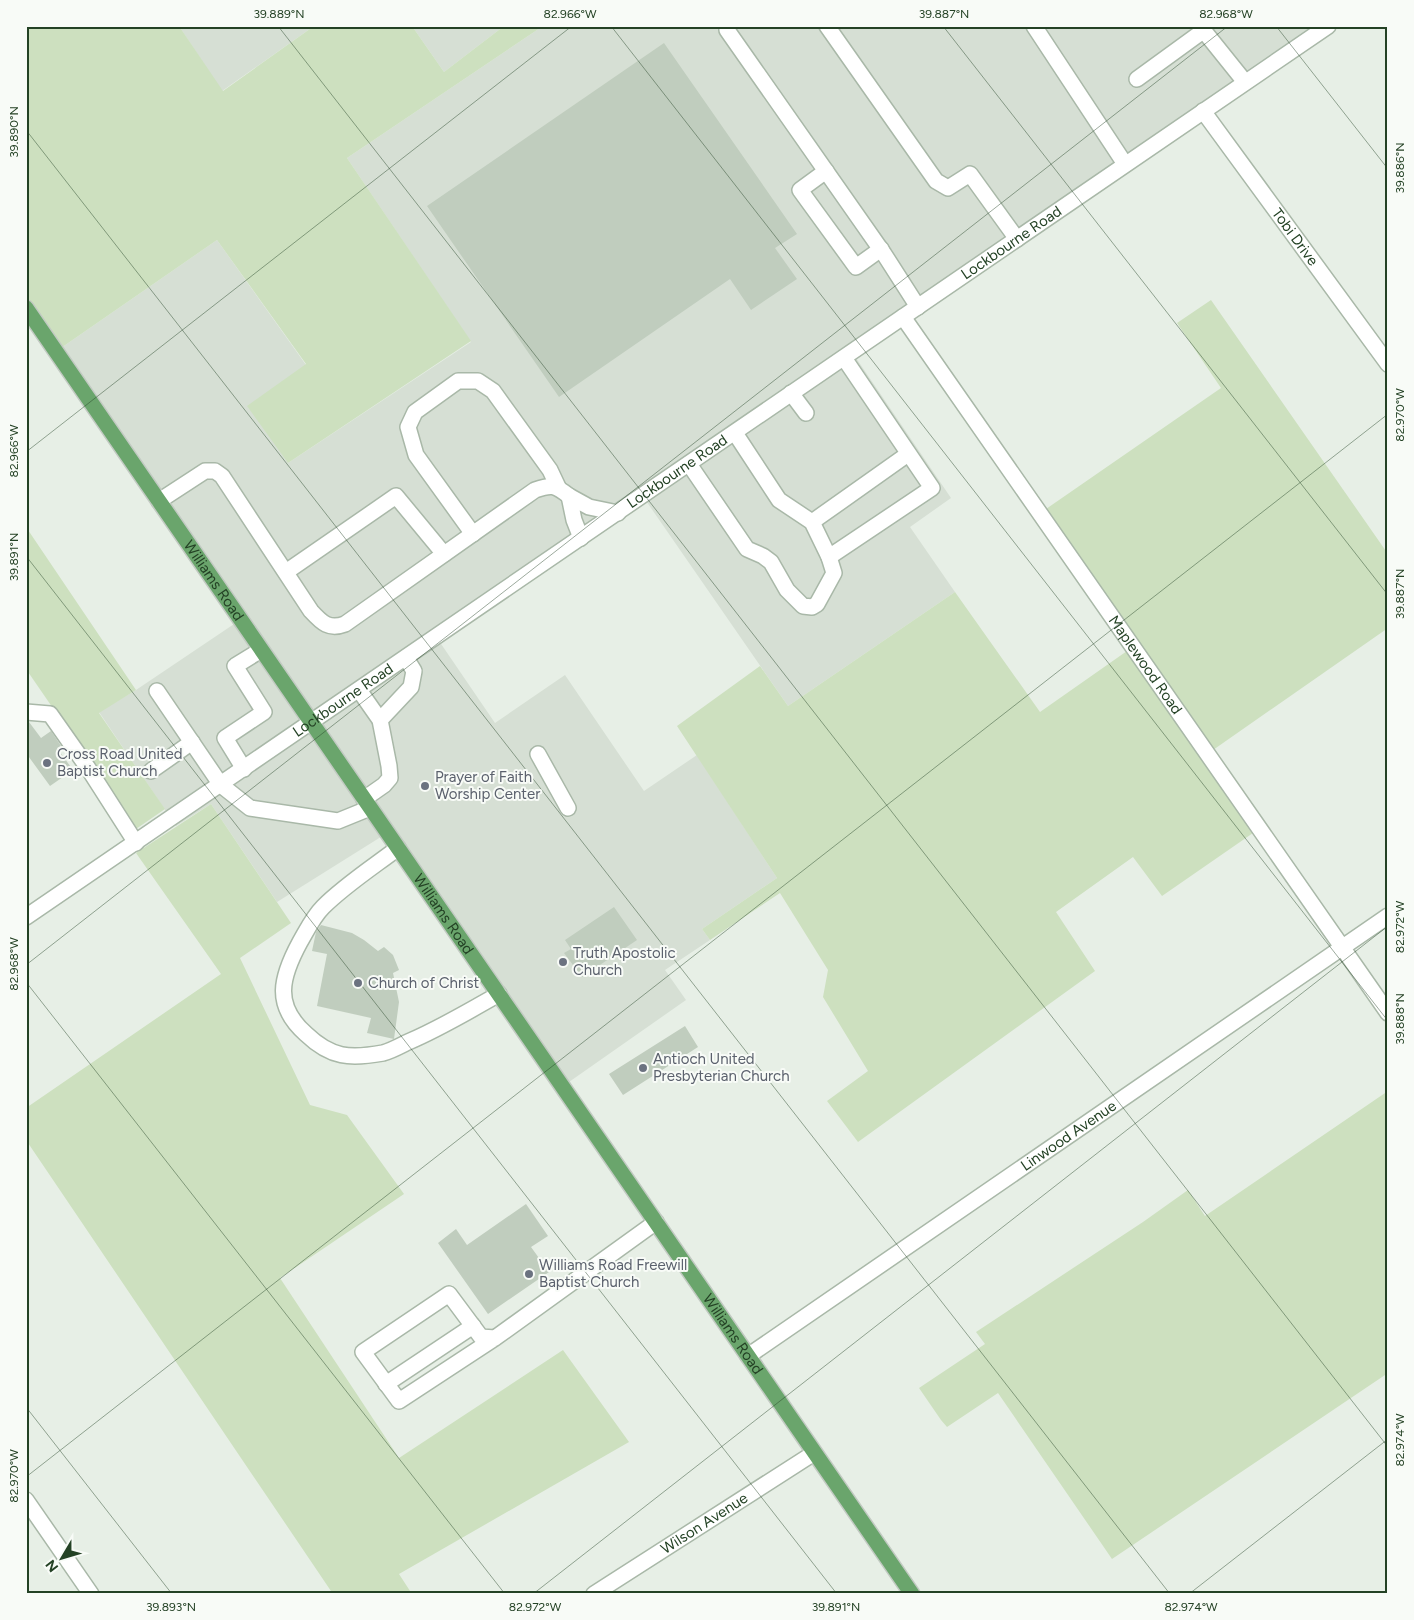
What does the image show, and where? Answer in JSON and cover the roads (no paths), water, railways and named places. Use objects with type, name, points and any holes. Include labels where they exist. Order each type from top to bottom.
[{"type":"main road","name":"Williams Road","points":[[26,308],[912,1594]]},
{"type":"street","points":[[827,26],[936,181],[948,188],[970,174],[1017,239]]},
{"type":"street","points":[[1034,26],[1124,164]]},
{"type":"street","name":"Lockbourne Road","points":[[26,917],[1328,26]]},
{"type":"street","points":[[1137,79],[1201,28],[1246,82]]},
{"type":"street","points":[[727,30],[880,249],[918,307]]},
{"type":"street","name":"Tobi Drive","points":[[1203,111],[1388,364]]},
{"type":"street","points":[[826,171],[800,190],[856,267],[880,249]]},
{"type":"street","name":"Maplewood Road","points":[[903,317],[1388,1013]]},
{"type":"street","points":[[829,557],[932,488],[844,358]]},
{"type":"street","points":[[473,534],[416,455],[408,427],[415,412],[458,381],[478,381],[493,391],[564,492],[581,538]]},
{"type":"street","points":[[791,393],[806,413]]},
{"type":"street","points":[[689,464],[747,549],[771,562],[787,590],[803,606],[812,607],[817,604],[834,573],[829,557],[812,522],[779,500],[735,433]]},
{"type":"street","points":[[812,522],[908,454]]},
{"type":"street","points":[[159,501],[200,473],[215,471],[222,476],[235,492],[311,611],[328,626],[336,627],[345,624],[535,490],[548,485],[589,507],[618,513]]},
{"type":"street","points":[[286,572],[396,496],[444,554]]},
{"type":"street","points":[[244,769],[225,738],[264,712],[236,666],[261,650]]},
{"type":"street","points":[[380,720],[411,687],[414,671],[406,658]]},
{"type":"street","points":[[156,691],[221,785],[250,808],[338,821],[367,804],[390,778],[380,720],[359,690]]},
{"type":"street","points":[[26,712],[50,714],[88,768],[136,843]]},
{"type":"street","points":[[151,771],[192,742]]},
{"type":"street","points":[[538,754],[568,808]]},
{"type":"street","points":[[398,848],[322,908],[312,921],[291,960],[285,977],[283,991],[286,1007],[296,1023],[316,1044],[330,1052],[346,1056],[360,1056],[386,1052],[416,1039],[498,994]]},
{"type":"street","name":"Linwood Avenue","points":[[748,1356],[1388,916]]},
{"type":"street","points":[[495,1338],[482,1337],[449,1294],[363,1352],[399,1402],[495,1338],[656,1222]]},
{"type":"street","points":[[386,1384],[473,1326]]},
{"type":"street","name":"Wilson Avenue","points":[[594,1594],[814,1453]]},
{"type":"street","points":[[26,1500],[90,1594]]},
{"type":"place","name":"Cross Road United Baptist Church","points":[[47,763]]},
{"type":"place","name":"Prayer of Faith Worship Center","points":[[425,786]]},
{"type":"place","name":"Truth Apostolic Church","points":[[563,962]]},
{"type":"place","name":"Church of Christ","points":[[358,983]]},
{"type":"place","name":"Antioch United Presbyterian Church","points":[[643,1068]]},
{"type":"place","name":"Williams Road Freewill Baptist Church","points":[[529,1274]]}]
